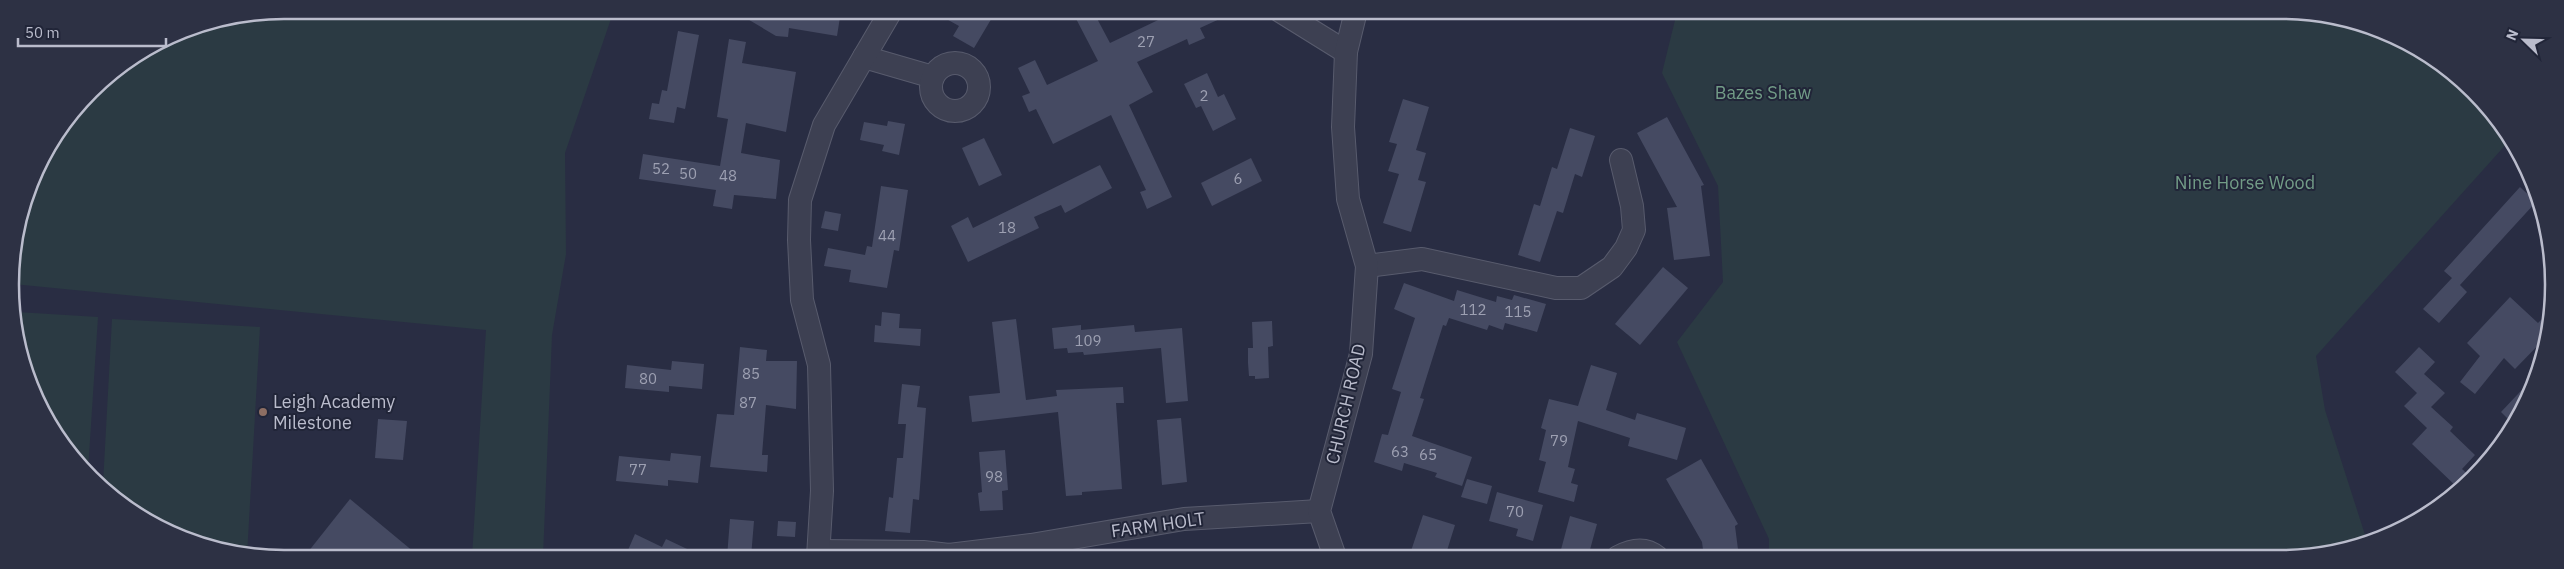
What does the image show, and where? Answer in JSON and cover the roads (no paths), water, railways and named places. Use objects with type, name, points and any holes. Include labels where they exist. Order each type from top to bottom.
[{"type":"street","name":"FARM HOLT","points":[[818,550],[822,491],[819,365],[802,300],[799,240],[800,200],[824,125],[886,19]]},
{"type":"street","points":[[1293,19],[1346,52]]},
{"type":"street","name":"CHURCH ROAD","points":[[1319,511],[1361,354],[1367,266],[1348,199],[1343,127],[1346,52],[1354,19]]},
{"type":"street","points":[[864,57],[933,77]]},
{"type":"street","points":[[1367,266],[1422,260],[1556,288],[1581,288],[1612,267],[1626,248],[1634,230],[1632,206],[1621,160]]},
{"type":"street","name":"FARM HOLT","points":[[990,550],[1032,545],[1184,519],[1319,511]]},
{"type":"street","points":[[1319,511],[1333,550]]},
{"type":"place","name":"Leigh Academy Milestone","points":[[263,412]]},
{"type":"park label","name":"Bazes Shaw","points":[[1763,93]]},
{"type":"park label","name":"Nine Horse Wood","points":[[2245,183]]}]
